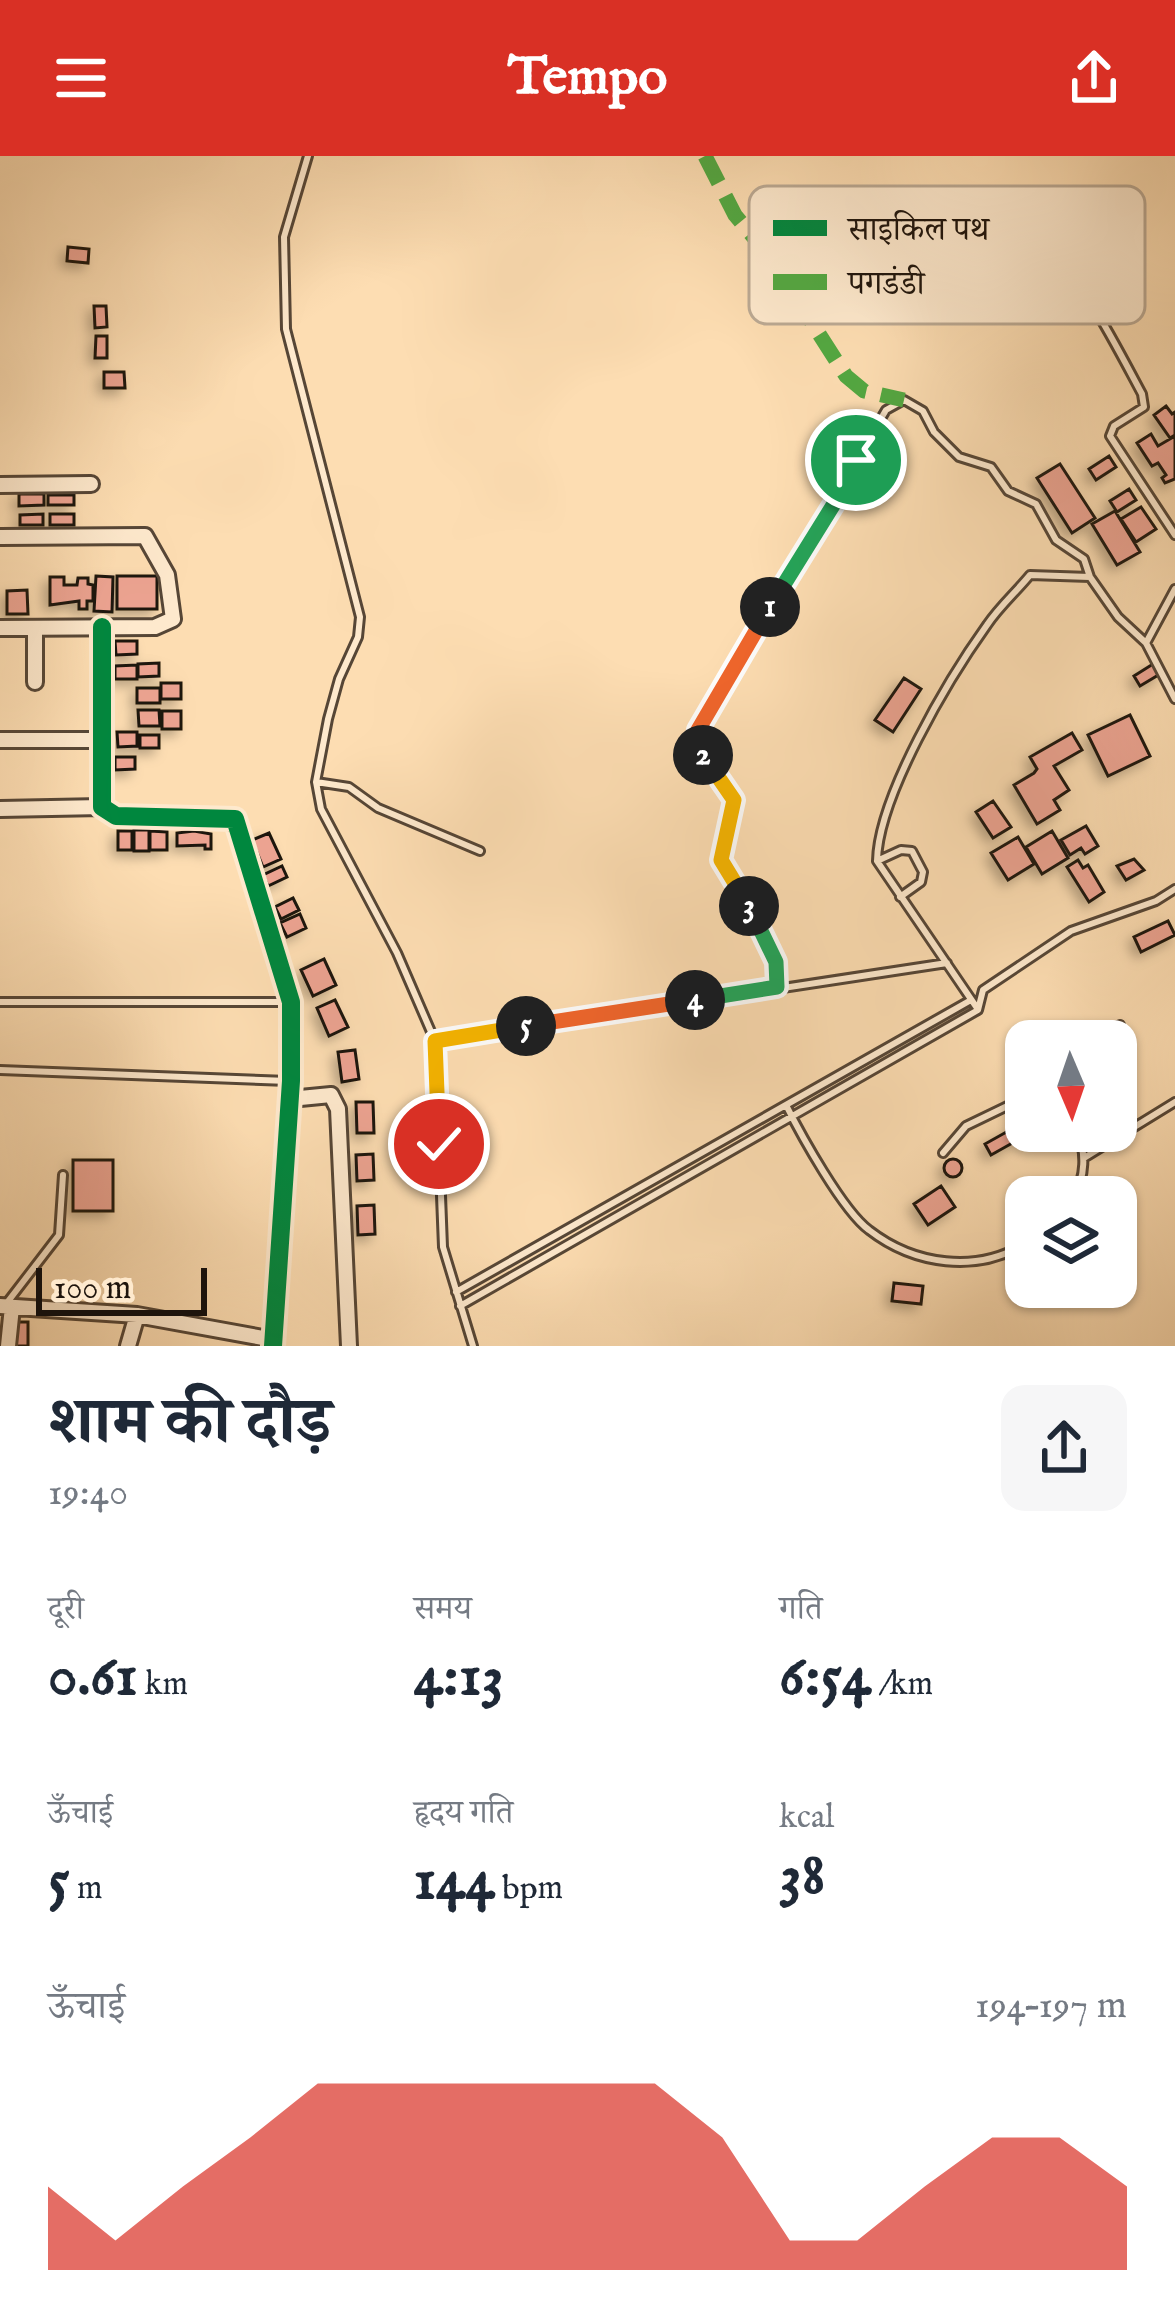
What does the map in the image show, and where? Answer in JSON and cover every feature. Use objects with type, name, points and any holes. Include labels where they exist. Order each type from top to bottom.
[{"type":"street","points":[[0,485],[91,484]]},
{"type":"street","points":[[0,537],[146,536],[167,575],[173,619],[155,627],[0,628]]},
{"type":"street","points":[[102,627],[102,807]]},
{"type":"street","points":[[35,628],[35,682]]},
{"type":"street","points":[[0,740],[101,740]]},
{"type":"street","points":[[0,809],[102,807],[116,816],[235,819],[291,1002],[291,1082],[274,1343],[137,1315],[5,1306],[8,1346]]},
{"type":"street","points":[[290,1099],[331,1095],[338,1109],[349,1346]]},
{"type":"street","points":[[128,1346],[137,1315]]},
{"type":"lane","points":[[308,156],[284,237],[286,329],[360,617],[358,637],[328,719],[316,782],[320,809],[397,953],[435,1041],[443,1246],[472,1346]]},
{"type":"lane","points":[[1102,324],[1142,394],[1144,407],[1114,426],[1110,436],[1175,535]]},
{"type":"lane","points":[[777,987],[776,962],[721,860],[734,800],[696,747],[698,730],[886,410],[904,400],[923,411],[934,432],[959,457],[991,467],[1008,491],[1036,504],[1056,540],[1084,559],[1090,577],[1118,617],[1146,643],[1175,699]]},
{"type":"lane","points":[[979,1010],[877,862],[878,839],[918,738],[988,624],[1030,575],[1090,577]]},
{"type":"lane","points":[[1146,643],[1175,589]]},
{"type":"lane","points":[[316,782],[349,787],[394,816],[480,851]]},
{"type":"lane","points":[[877,862],[901,850],[912,851],[923,872],[921,882],[900,897]]},
{"type":"lane","points":[[460,1306],[979,1010],[983,990],[1071,931],[1156,901],[1175,889]]},
{"type":"lane","points":[[435,1041],[946,962]]},
{"type":"lane","points":[[456,1292],[971,1000]]},
{"type":"lane","points":[[0,1002],[291,1002]]},
{"type":"lane","points":[[0,1070],[291,1082]]},
{"type":"lane","points":[[1084,1158],[1175,1102]]},
{"type":"lane","points":[[786,1105],[865,1228],[898,1247],[957,1265],[1005,1254]]},
{"type":"lane","points":[[944,1153],[966,1126],[1005,1107]]},
{"type":"lane","points":[[1082,1152],[1082,1176]]},
{"type":"lane","points":[[5,1306],[59,1235],[63,1174]]},
{"type":"building","points":[[68,247],[89,249],[88,263],[67,261]]},
{"type":"building","points":[[94,306],[106,306],[107,327],[95,328]]},
{"type":"building","points":[[96,336],[107,336],[107,358],[95,358]]},
{"type":"building","points":[[104,372],[124,372],[125,388],[104,388]]},
{"type":"building","points":[[1166,406],[1175,412],[1175,435],[1170,438],[1154,415]]},
{"type":"building","points":[[1151,434],[1158,446],[1175,436],[1175,479],[1165,483],[1158,463],[1152,466],[1137,443]]},
{"type":"building","points":[[1109,456],[1116,467],[1096,480],[1089,469]]},
{"type":"building","points":[[1060,464],[1095,518],[1072,533],[1037,478]]},
{"type":"building","points":[[1129,489],[1136,500],[1117,512],[1110,501]]},
{"type":"building","points":[[19,494],[44,494],[44,505],[19,506]]},
{"type":"building","points":[[48,495],[74,495],[74,505],[48,505]]},
{"type":"building","points":[[1141,507],[1156,529],[1136,542],[1121,519]]},
{"type":"building","points":[[1115,511],[1140,552],[1117,565],[1092,524]]},
{"type":"building","points":[[43,514],[43,525],[20,525],[20,515]]},
{"type":"building","points":[[50,514],[74,514],[74,525],[50,525]]},
{"type":"building","points":[[96,576],[113,577],[112,612],[94,611]]},
{"type":"building","points":[[117,576],[157,576],[157,609],[117,609]]},
{"type":"building","points":[[50,577],[64,577],[64,585],[77,585],[78,578],[88,578],[93,601],[87,601],[87,609],[79,609],[79,601],[50,605]]},
{"type":"building","points":[[27,590],[28,614],[7,614],[7,591]]},
{"type":"building","points":[[115,641],[137,641],[137,654],[116,655]]},
{"type":"building","points":[[159,663],[159,676],[138,677],[138,664]]},
{"type":"building","points":[[1153,664],[1160,674],[1140,686],[1134,676]]},
{"type":"building","points":[[137,665],[137,679],[115,679],[115,666]]},
{"type":"building","points":[[904,678],[921,689],[893,732],[875,720]]},
{"type":"building","points":[[161,683],[181,683],[181,699],[161,699]]},
{"type":"building","points":[[137,688],[160,688],[160,703],[137,703]]},
{"type":"building","points":[[138,710],[159,710],[160,726],[139,726]]},
{"type":"building","points":[[162,711],[181,711],[181,729],[162,729]]},
{"type":"building","points":[[1130,715],[1150,756],[1108,776],[1088,735]]},
{"type":"building","points":[[117,732],[137,732],[137,746],[118,747]]},
{"type":"building","points":[[1072,733],[1082,750],[1054,766],[1069,790],[1054,800],[1060,810],[1037,824],[1014,785],[1037,769],[1030,757]]},
{"type":"building","points":[[140,735],[159,735],[159,748],[140,748]]},
{"type":"building","points":[[115,757],[135,757],[135,769],[115,770]]},
{"type":"building","points":[[993,801],[1011,827],[993,838],[976,812]]},
{"type":"building","points":[[1086,826],[1098,846],[1085,854],[1081,848],[1070,855],[1061,840]]},
{"type":"building","points":[[134,830],[149,830],[149,851],[134,851]]},
{"type":"building","points":[[118,831],[132,831],[132,850],[118,850]]},
{"type":"building","points":[[150,831],[167,832],[167,850],[150,850]]},
{"type":"building","points":[[1052,831],[1068,858],[1042,874],[1026,847]]},
{"type":"building","points":[[177,833],[211,834],[211,849],[177,846]]},
{"type":"building","points":[[269,833],[281,859],[263,867],[252,840]]},
{"type":"building","points":[[1018,837],[1034,864],[1008,880],[991,853]]},
{"type":"building","points":[[1134,859],[1144,870],[1126,880],[1117,866]]},
{"type":"building","points":[[1078,860],[1083,868],[1088,865],[1104,892],[1089,902],[1067,867]]},
{"type":"building","points":[[282,866],[287,877],[268,886],[263,875]]},
{"type":"building","points":[[293,898],[299,910],[281,919],[275,907]]},
{"type":"building","points":[[300,914],[306,928],[287,937],[280,923]]},
{"type":"building","points":[[1168,921],[1175,935],[1141,952],[1134,937]]},
{"type":"building","points":[[324,959],[336,985],[313,996],[301,970]]},
{"type":"building","points":[[335,1000],[348,1027],[329,1036],[317,1008]]},
{"type":"building","points":[[355,1050],[359,1079],[342,1082],[338,1052]]},
{"type":"building","points":[[356,1102],[373,1102],[374,1133],[357,1133]]},
{"type":"building","points":[[1005,1133],[1005,1147],[991,1155],[985,1144]]},
{"type":"building","points":[[373,1154],[374,1180],[357,1181],[356,1155]]},
{"type":"building","points":[[953,1159],[962,1168],[953,1177],[944,1168]]},
{"type":"building","points":[[73,1160],[113,1160],[113,1211],[73,1211]]},
{"type":"building","points":[[941,1186],[955,1207],[928,1225],[914,1204]]},
{"type":"building","points":[[374,1205],[375,1234],[358,1235],[357,1206]]},
{"type":"building","points":[[894,1283],[923,1286],[921,1304],[892,1301]]},
{"type":"building","points":[[14,1322],[28,1322],[28,1346],[13,1346]]},
{"type":"marked path","points":[[705,156],[735,215],[749,232]]},
{"type":"marked path","points":[[813,324],[846,376],[864,391],[904,400]]},
{"type":"cycle path","points":[[102,627],[102,807],[116,816],[235,819],[291,1002],[291,1081],[273,1346]]},
{"type":"route","points":[[439,1144],[435,1041],[777,987],[776,962],[721,860],[734,800],[696,747],[698,730],[856,460]]}]
